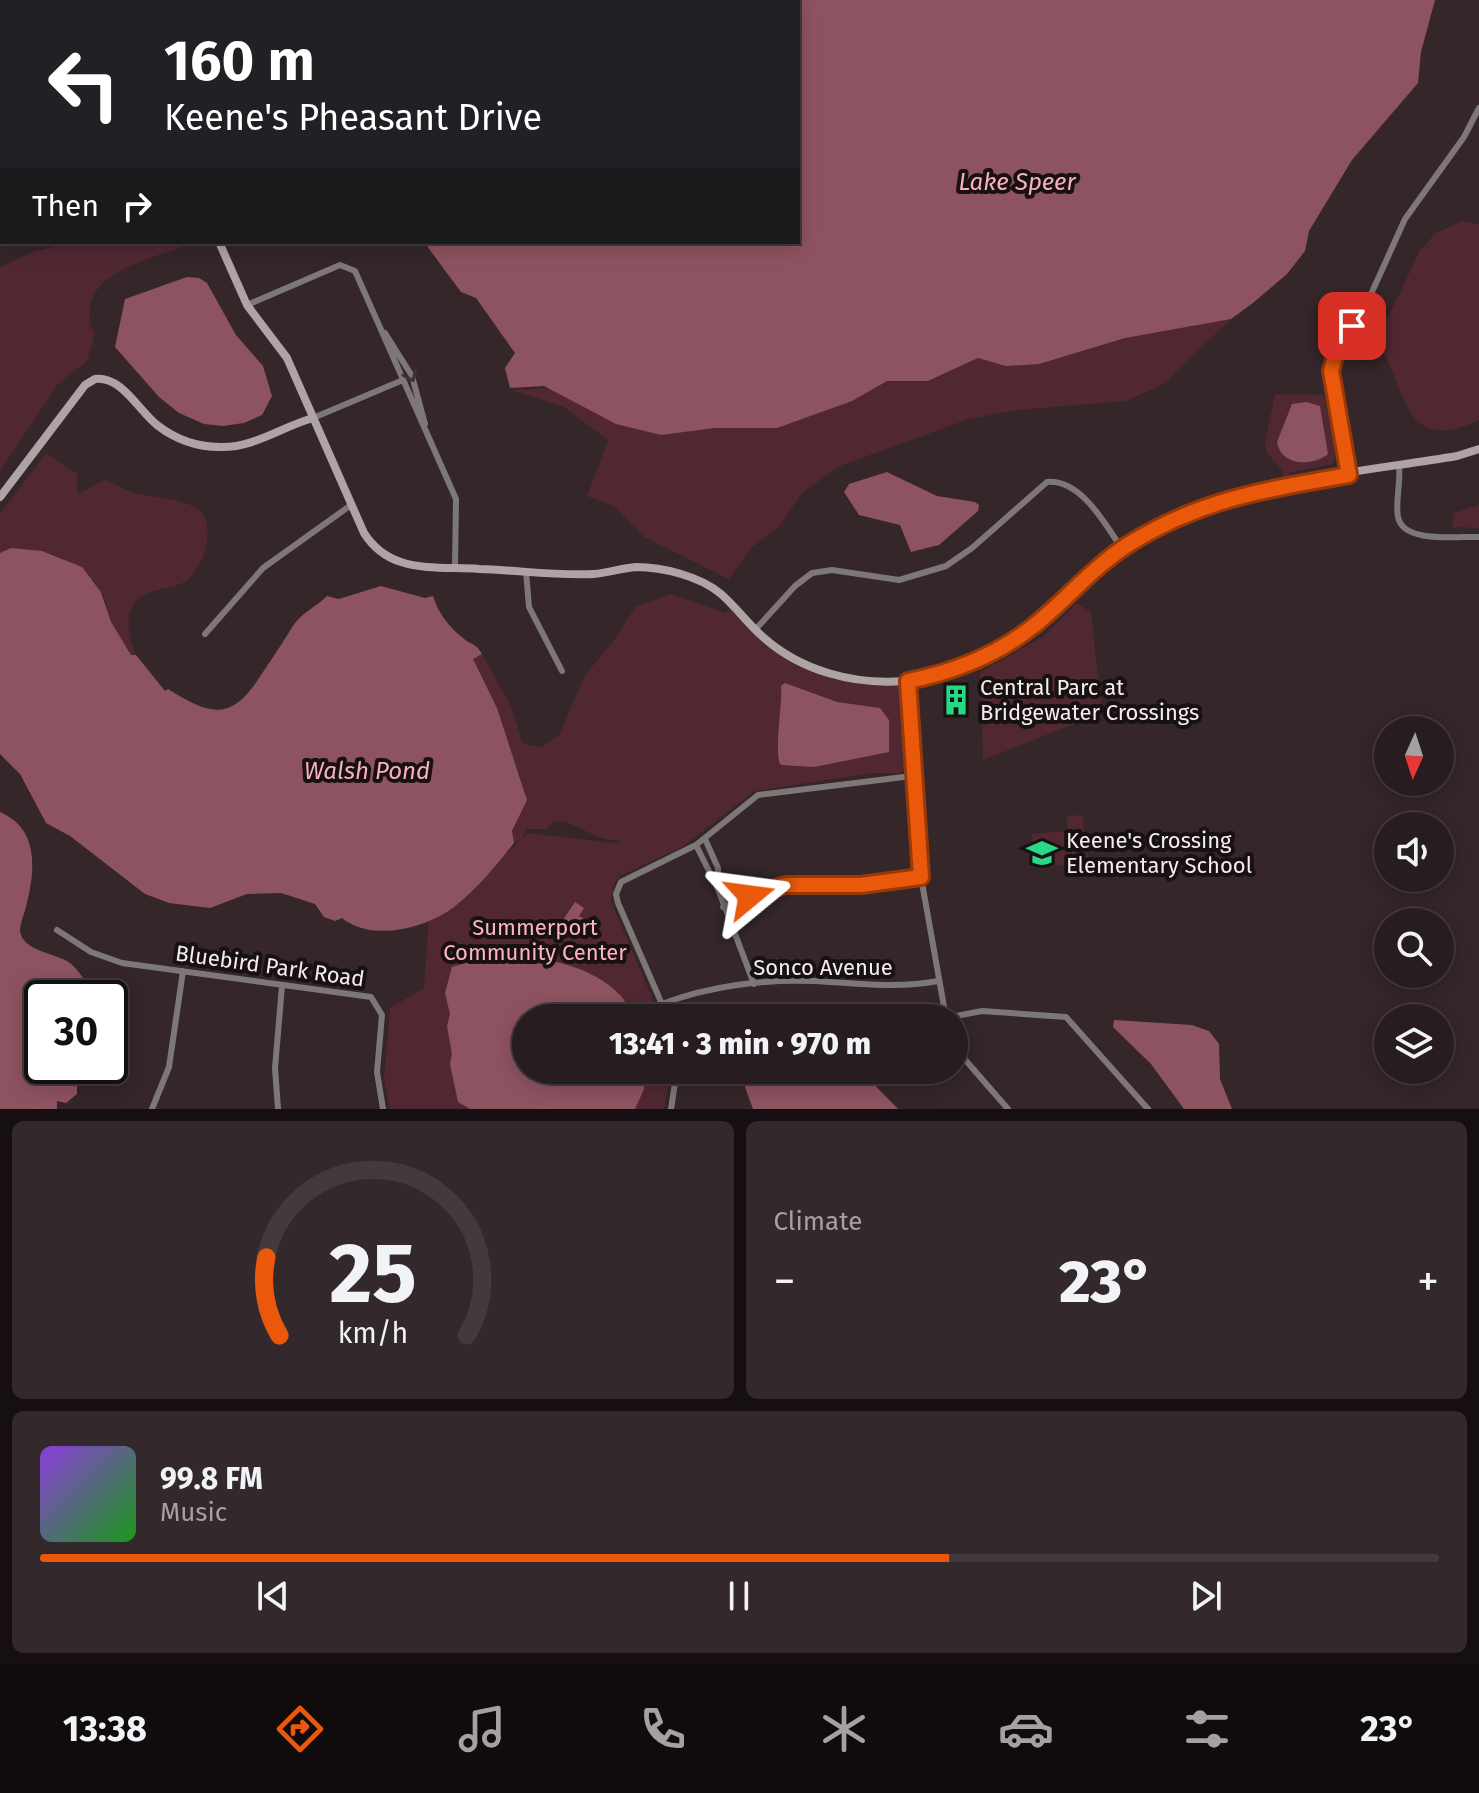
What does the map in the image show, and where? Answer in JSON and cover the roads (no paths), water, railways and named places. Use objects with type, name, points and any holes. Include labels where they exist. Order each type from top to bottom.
[{"type":"street","points":[[1349,475],[1331,371],[1337,350],[1367,303],[1405,219],[1464,137],[1478,111]]},
{"type":"street","points":[[220,244],[247,305],[284,353],[368,538],[389,558],[410,565],[587,574],[641,567],[686,577],[719,592],[755,630],[785,653],[824,672],[859,680],[908,681],[964,665],[1009,643],[1122,549],[1163,525],[1214,502],[1249,492],[1479,449]]},
{"type":"street","points":[[247,305],[336,267],[348,266],[357,274],[457,503],[455,567]]},
{"type":"street","points":[[382,331],[400,353],[416,384],[425,428]]},
{"type":"street","points":[[0,497],[85,385],[95,379],[114,383],[152,421],[171,434],[204,446],[247,444],[403,380]]},
{"type":"street","points":[[1399,466],[1398,517],[1406,529],[1416,534],[1479,537]]},
{"type":"street","points":[[755,630],[795,586],[812,573],[832,570],[899,580],[946,566],[972,548],[1047,482],[1059,483],[1085,500],[1122,549]]},
{"type":"street","points":[[205,634],[269,563],[351,505]]},
{"type":"street","points":[[526,571],[529,607],[562,671]]},
{"type":"street","points":[[908,681],[921,877],[943,1004]]},
{"type":"street","points":[[662,1004],[618,903],[616,889],[628,876],[696,845],[763,793],[912,776]]},
{"type":"street","points":[[705,839],[718,868],[718,889]]},
{"type":"street","points":[[696,845],[718,889],[754,984]]},
{"type":"street","points":[[723,907],[780,886],[861,885],[921,877]]},
{"type":"street","name":"Bluebird Park Road","points":[[57,930],[85,948],[114,961],[364,995],[377,1002],[382,1015],[377,1072],[383,1109]]},
{"type":"street","points":[[152,1109],[169,1067],[183,971]]},
{"type":"street","name":"Sonco Avenue","points":[[662,1004],[689,994],[754,984],[796,981],[886,986],[938,981]]},
{"type":"street","points":[[278,1109],[275,1060],[282,986]]},
{"type":"street","points":[[968,1014],[982,1011],[1066,1017],[1148,1109]]},
{"type":"street","points":[[968,1063],[1008,1109]]},
{"type":"street","points":[[671,1109],[675,1084]]},
{"type":"water","name":"Lake Speer","points":[[800,0],[1435,0],[1421,52],[1418,83],[1352,160],[1309,231],[1305,251],[1287,274],[1231,319],[1125,338],[1039,364],[1006,366],[978,358],[928,381],[887,381],[852,401],[777,428],[715,428],[661,435],[616,424],[544,386],[510,388],[505,368],[515,353],[476,298],[461,292],[425,244],[800,244]]},
{"type":"water","points":[[187,277],[199,278],[207,283],[236,335],[263,366],[272,396],[262,415],[244,423],[223,426],[204,424],[179,413],[159,397],[115,347],[125,299]]},
{"type":"water","points":[[1306,402],[1320,406],[1328,454],[1314,461],[1298,462],[1284,456],[1277,442],[1292,404]]},
{"type":"water","points":[[887,472],[937,496],[975,502],[979,505],[978,511],[939,545],[911,552],[900,525],[859,515],[844,492],[849,484]]},
{"type":"water","name":"Walsh Pond","points":[[11,548],[42,551],[82,567],[101,592],[111,622],[131,655],[136,655],[165,691],[168,689],[195,704],[217,710],[237,703],[247,694],[295,623],[327,596],[339,599],[381,586],[425,598],[433,596],[449,624],[482,654],[473,659],[497,708],[527,800],[512,831],[514,843],[471,893],[454,907],[428,921],[398,930],[368,930],[342,918],[335,921],[324,917],[315,904],[281,893],[247,894],[210,908],[169,903],[145,894],[70,836],[46,823],[20,774],[0,754],[0,553]]},
{"type":"water","points":[[785,683],[837,702],[880,708],[889,720],[889,752],[814,767],[781,765],[778,740],[781,686]]},
{"type":"water","points":[[0,812],[13,819],[22,829],[31,852],[31,879],[20,928],[22,938],[34,948],[70,963],[85,980],[24,980],[24,1084],[77,1084],[77,1094],[66,1103],[57,1101],[57,1109],[0,1109]]},
{"type":"water","points":[[575,902],[584,908],[579,916],[592,923],[583,936],[561,923]]},
{"type":"water","points":[[498,953],[564,964],[608,985],[626,1004],[512,1004],[512,1084],[645,1084],[635,1109],[470,1109],[458,1102],[450,1064],[452,1054],[447,1026],[450,1014],[445,993],[452,967]]},
{"type":"water","points":[[1114,1020],[1192,1025],[1209,1031],[1219,1044],[1220,1079],[1232,1109],[1184,1109],[1151,1064],[1113,1027]]},
{"type":"water","points":[[746,1084],[874,1084],[898,1109],[753,1109]]},
{"type":"place","name":"Central Parc at Bridgewater Crossings","points":[[956,700]]},
{"type":"place","name":"Keene's Crossing Elementary School","points":[[1042,853]]},
{"type":"park label","name":"Summerport Community Center","points":[[535,940]]}]
